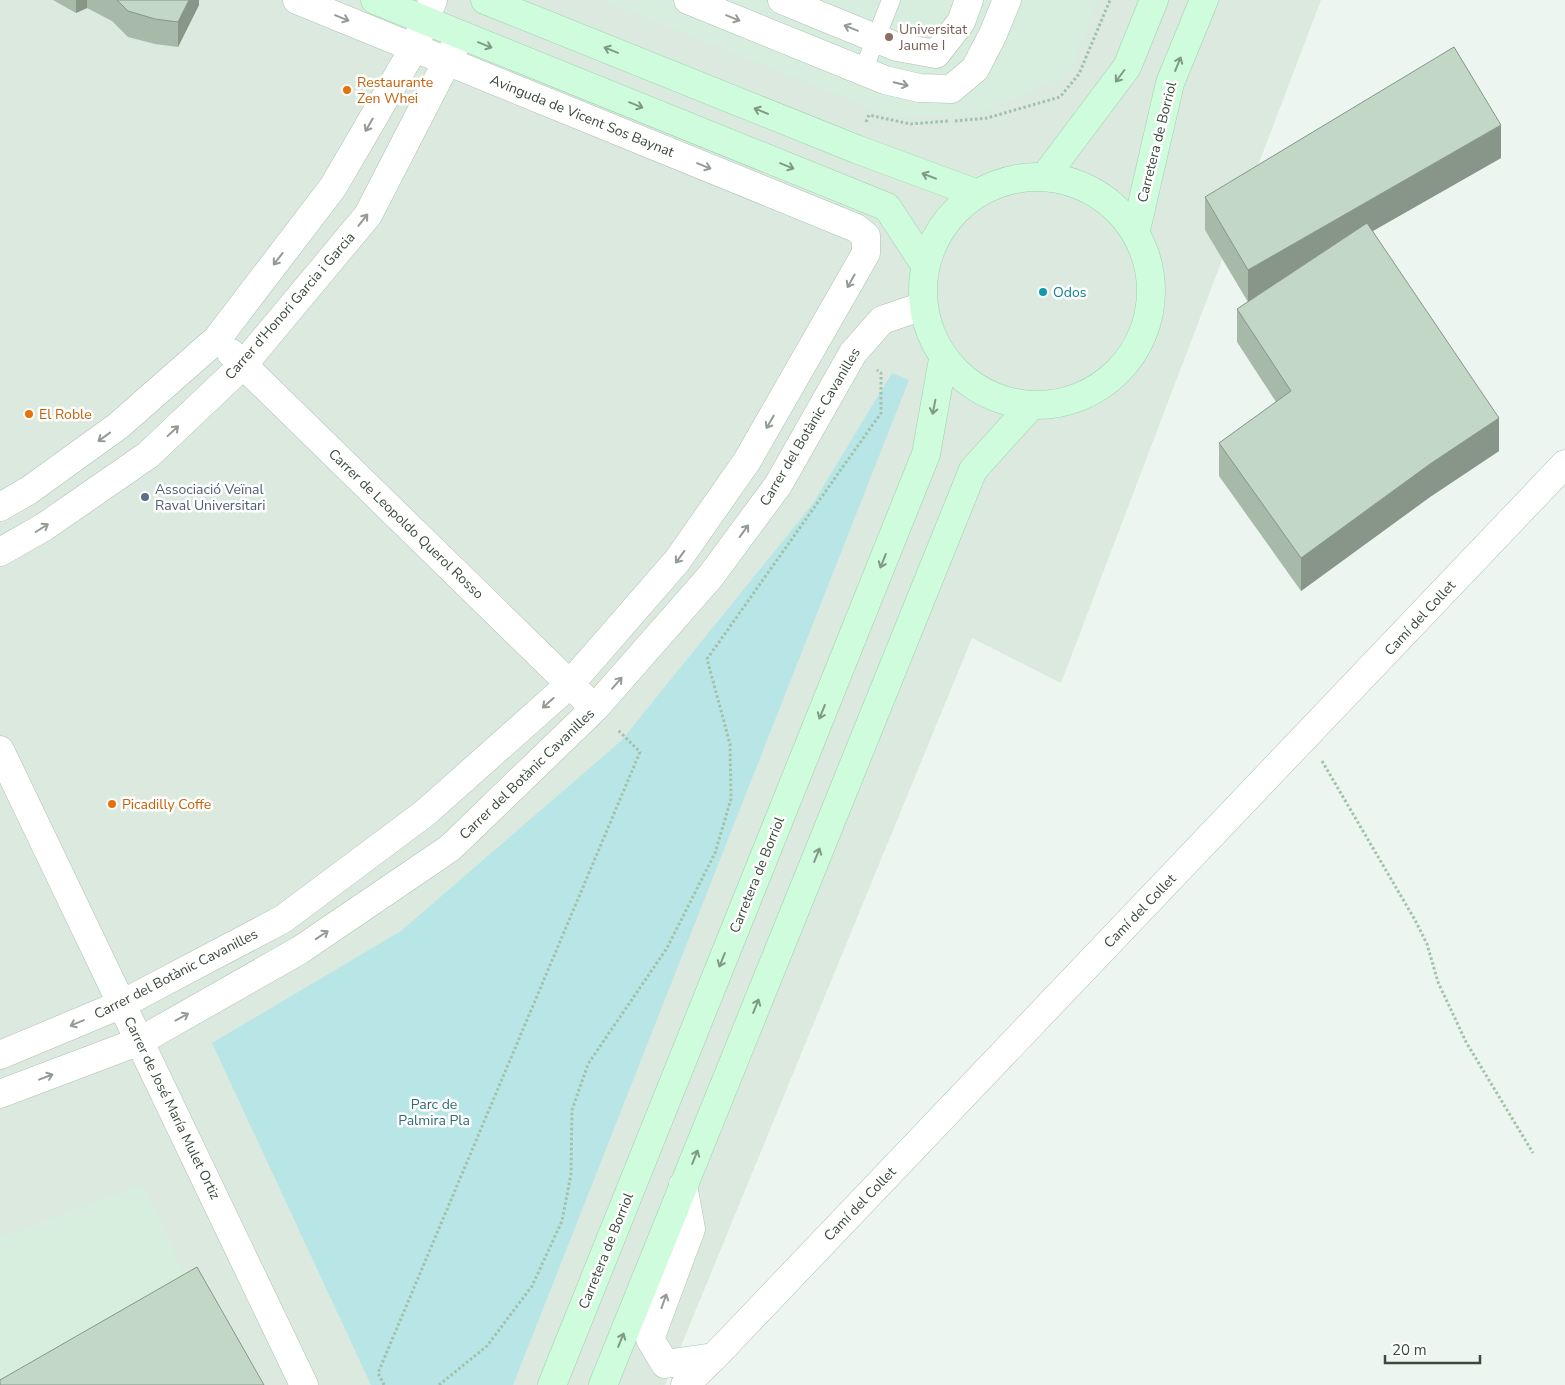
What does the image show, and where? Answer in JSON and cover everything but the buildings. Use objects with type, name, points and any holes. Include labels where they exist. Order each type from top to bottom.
[{"type":"main road","points":[[375,0],[429,10],[461,35],[887,207],[925,265]]},
{"type":"main road","points":[[486,0],[856,149],[975,194]]},
{"type":"main road","points":[[1046,175],[1127,67],[1154,0]]},
{"type":"main road","name":"Carretera de Borriol","points":[[1136,230],[1170,83],[1204,0]]},
{"type":"main road","points":[[1046,175],[1098,192],[1136,230],[1154,291],[1137,352],[1091,395],[1029,408],[981,393],[944,360],[923,306],[925,265],[943,224],[975,194],[1009,179],[1046,175]]},
{"type":"main road","name":"Carretera de Borriol","points":[[552,1385],[926,454],[944,360]]},
{"type":"main road","points":[[603,1385],[972,470],[1029,408]]},
{"type":"street","name":"Avinguda de Vicent Sos Baynat","points":[[297,0],[856,228],[866,236]]},
{"type":"street","points":[[688,0],[885,80],[919,88],[951,89],[975,69],[993,34],[1007,0]]},
{"type":"street","points":[[782,0],[897,47],[936,54],[960,22],[969,0]]},
{"type":"street","points":[[0,507],[28,491],[118,426],[217,339],[334,187],[414,48],[429,10]]},
{"type":"street","name":"Carrer d'Honori Garcia i Garcia","points":[[0,552],[44,527],[148,455],[244,365],[368,215],[461,35]]},
{"type":"street","name":"Carrer del Botànic Cavanilles","points":[[0,1055],[122,1004],[283,919],[425,813],[570,684],[677,561],[747,461],[866,253],[866,236]]},
{"type":"street","name":"Carrer del Botànic Cavanilles","points":[[0,1094],[140,1041],[300,950],[450,848],[595,708],[710,577],[778,486],[853,353],[882,320],[923,306]]},
{"type":"street","name":"Carrer de Leopoldo Querol Rosso","points":[[217,339],[595,708]]},
{"type":"street","name":"Camí del Collet","points":[[684,1385],[714,1357],[1565,464]]},
{"type":"street","name":"Carrer de José María Mulet Ortiz","points":[[0,750],[304,1385]]},
{"type":"street","points":[[683,1185],[691,1229],[650,1339],[665,1364],[714,1357]]},
{"type":"lane","points":[[863,71],[891,0]]},
{"type":"path","points":[[856,149],[869,115],[910,124],[987,118],[1060,97],[1079,74],[1110,0]]},
{"type":"path","points":[[439,1385],[487,1346],[532,1286],[562,1221],[571,1174],[572,1110],[588,1064],[667,948],[716,853],[731,799],[730,744],[707,659],[881,413],[881,372],[853,353]]},
{"type":"path","points":[[384,1385],[378,1373],[640,752],[595,708]]},
{"type":"path","points":[[1305,739],[1326,766],[1415,920],[1427,944],[1438,982],[1466,1042],[1533,1153]]},
{"type":"shaded area","points":[[0,0],[1321,0],[1061,683],[972,638],[665,1385],[0,1385]]},
{"type":"shaded area","name":"Universitat Jaume I","points":[[602,0],[1098,0],[1069,75],[978,114],[891,117]]},
{"type":"shaded area","points":[[142,1184],[239,1385],[0,1385],[0,1238]]},
{"type":"green space","name":"Parc de Palmira Pla","points":[[892,373],[909,380],[513,1385],[371,1385],[212,1043],[401,931],[621,741],[812,505]]},
{"type":"place","name":"Universitat Jaume I","points":[[889,37]]},
{"type":"place","name":"Restaurante Zen Whei","points":[[347,90]]},
{"type":"place","name":"Odos","points":[[1043,292]]},
{"type":"place","name":"El Roble","points":[[29,414]]},
{"type":"place","name":"Associació Veïnal Raval Universitari","points":[[145,497]]},
{"type":"place","name":"Picadilly Coffe","points":[[112,804]]}]
